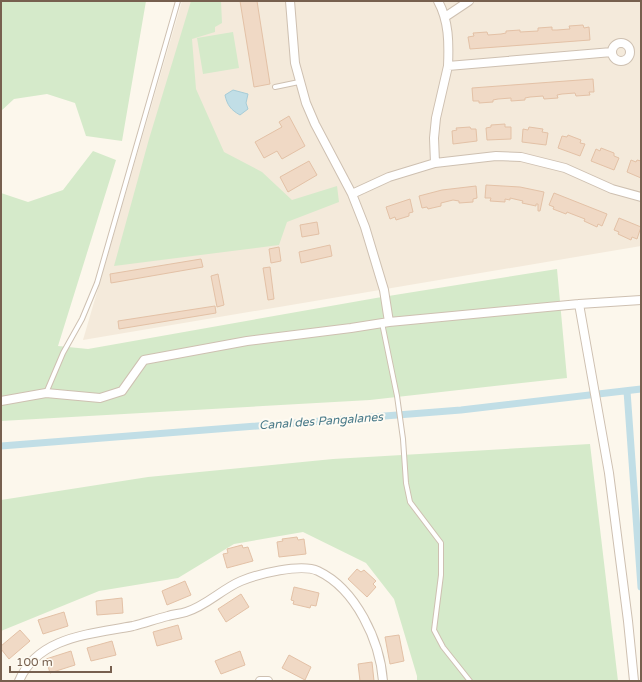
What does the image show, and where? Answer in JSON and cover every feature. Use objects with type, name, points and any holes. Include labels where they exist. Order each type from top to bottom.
[{"type":"street","points":[[290,1],[295,63],[299,82],[315,124],[352,194],[365,227],[375,256],[384,290],[386,322]]},
{"type":"street","points":[[435,163],[434,138],[436,118],[448,66],[448,34],[446,17],[438,1]]},
{"type":"street","points":[[446,17],[469,1]]},
{"type":"street","points":[[448,66],[612,52]]},
{"type":"street","points":[[352,194],[390,177],[435,163],[496,156],[521,157],[565,168],[612,189],[641,197]]},
{"type":"street","points":[[1,401],[46,393],[100,398],[122,391],[144,360],[247,340],[386,322],[579,304],[641,300]]},
{"type":"street","points":[[579,304],[609,473],[628,621],[634,681]]},
{"type":"street","points":[[19,681],[33,659],[48,648],[69,638],[133,626],[186,612],[210,600],[241,581],[258,575],[293,568],[317,570],[346,593],[361,611],[382,665],[383,681]]},
{"type":"street","points":[[260,681],[268,681]]},
{"type":"lane","points":[[46,393],[63,352],[82,318],[97,283],[178,1]]},
{"type":"lane","points":[[275,87],[299,82]]},
{"type":"lane","points":[[386,322],[403,439],[406,483],[410,502],[441,543],[441,575],[434,630],[443,648],[470,681]]},
{"type":"shaded area","points":[[182,1],[641,1],[641,246],[83,340]]},
{"type":"green space","points":[[1,1],[146,1],[122,141],[86,136],[75,103],[47,94],[14,99],[1,111]]},
{"type":"green space","points":[[191,1],[221,1],[222,23],[215,27],[215,32],[192,39],[196,89],[224,152],[262,172],[292,200],[337,186],[339,202],[287,222],[279,245],[114,266],[149,139]]},
{"type":"green space","points":[[233,32],[239,68],[203,74],[197,38]]},
{"type":"green space","points":[[93,151],[116,160],[58,346],[88,349],[376,298],[557,269],[567,378],[370,400],[1,421],[1,193],[28,202],[63,190]]},
{"type":"green space","points":[[590,444],[618,681],[417,681],[417,676],[394,599],[366,563],[303,532],[234,544],[178,578],[99,591],[1,631],[1,500],[148,477],[333,459]]},
{"type":"water","points":[[233,90],[248,94],[246,103],[248,109],[240,115],[230,107],[226,99],[225,95]]},
{"type":"building","points":[[240,1],[257,1],[270,84],[254,87]]},
{"type":"building","points":[[583,25],[584,28],[589,27],[590,40],[470,49],[468,37],[474,36],[473,33],[487,32],[488,35],[506,33],[506,31],[538,31],[538,28],[552,27],[552,30],[557,30],[570,29],[569,26]]},
{"type":"building","points":[[593,79],[594,92],[589,92],[590,95],[576,96],[575,93],[557,95],[558,98],[544,99],[543,96],[511,101],[511,98],[493,100],[493,102],[479,103],[479,101],[473,101],[472,88]]},
{"type":"building","points":[[289,116],[305,146],[282,159],[277,151],[264,158],[255,142],[282,127],[279,122]]},
{"type":"building","points":[[505,124],[505,127],[511,127],[511,139],[487,140],[486,128],[491,127],[491,125]]},
{"type":"building","points":[[470,127],[471,129],[476,129],[477,141],[453,144],[452,131],[457,130],[456,128]]},
{"type":"building","points":[[529,127],[543,129],[542,132],[548,133],[546,145],[522,142],[523,129],[528,130]]},
{"type":"building","points":[[568,135],[581,140],[580,143],[585,144],[580,156],[558,148],[562,136],[567,137]]},
{"type":"building","points":[[601,148],[614,153],[614,156],[619,158],[614,170],[591,161],[596,149],[600,151]]},
{"type":"building","points":[[631,160],[636,162],[637,160],[641,161],[641,178],[627,172]]},
{"type":"building","points":[[309,161],[317,175],[288,192],[280,177]]},
{"type":"building","points":[[486,185],[520,187],[544,192],[540,211],[538,211],[538,204],[536,204],[536,206],[522,203],[523,201],[510,198],[510,200],[505,199],[505,202],[490,201],[491,198],[485,198]]},
{"type":"building","points":[[476,186],[477,198],[473,199],[473,202],[459,203],[459,201],[453,200],[441,203],[441,206],[428,209],[427,207],[422,208],[419,196],[442,190]]},
{"type":"building","points":[[554,193],[607,214],[602,226],[598,224],[597,227],[584,221],[585,219],[567,212],[566,214],[553,209],[554,207],[549,205]]},
{"type":"building","points":[[410,199],[413,212],[409,213],[409,216],[396,220],[395,217],[390,219],[386,207]]},
{"type":"building","points":[[619,218],[641,227],[637,239],[632,237],[631,240],[618,234],[619,232],[614,230]]},
{"type":"building","points":[[317,222],[319,234],[302,237],[300,225]]},
{"type":"building","points":[[330,245],[332,256],[301,263],[299,252]]},
{"type":"building","points":[[279,247],[281,261],[271,263],[269,249]]},
{"type":"building","points":[[201,259],[203,267],[111,283],[110,274]]},
{"type":"building","points":[[270,267],[274,299],[268,300],[263,268]]},
{"type":"building","points":[[218,274],[224,305],[217,307],[211,276]]},
{"type":"building","points":[[215,306],[216,313],[119,329],[118,321]]},
{"type":"building","points":[[297,537],[298,540],[304,539],[306,554],[279,557],[277,542],[283,541],[282,539]]},
{"type":"building","points":[[242,545],[243,548],[248,547],[253,561],[227,568],[223,554],[228,553],[227,549]]},
{"type":"building","points":[[357,569],[361,572],[364,570],[376,581],[373,584],[376,587],[367,597],[348,579]]},
{"type":"building","points":[[185,581],[191,595],[167,605],[162,591]]},
{"type":"building","points":[[294,587],[319,593],[316,606],[311,605],[310,608],[293,604],[294,601],[291,600]]},
{"type":"building","points":[[241,594],[249,607],[226,622],[218,609]]},
{"type":"building","points":[[122,598],[123,613],[97,615],[96,601]]},
{"type":"building","points":[[64,612],[68,626],[43,634],[38,620]]},
{"type":"building","points":[[178,625],[182,639],[157,646],[153,632]]},
{"type":"building","points":[[20,630],[30,641],[9,659],[1,649],[1,646]]},
{"type":"building","points":[[399,635],[404,661],[390,664],[385,637]]},
{"type":"building","points":[[112,641],[116,655],[91,661],[87,648]]},
{"type":"building","points":[[71,651],[75,665],[50,673],[46,659]]},
{"type":"building","points":[[240,651],[245,665],[221,674],[215,661]]},
{"type":"building","points":[[289,655],[311,667],[305,680],[282,668]]},
{"type":"building","points":[[372,662],[374,681],[360,681],[358,664]]},
{"type":"waterway","name":"Canal des Pangalanes","points":[[1,446],[461,410],[641,389]]},
{"type":"waterway","points":[[627,391],[641,587]]}]
